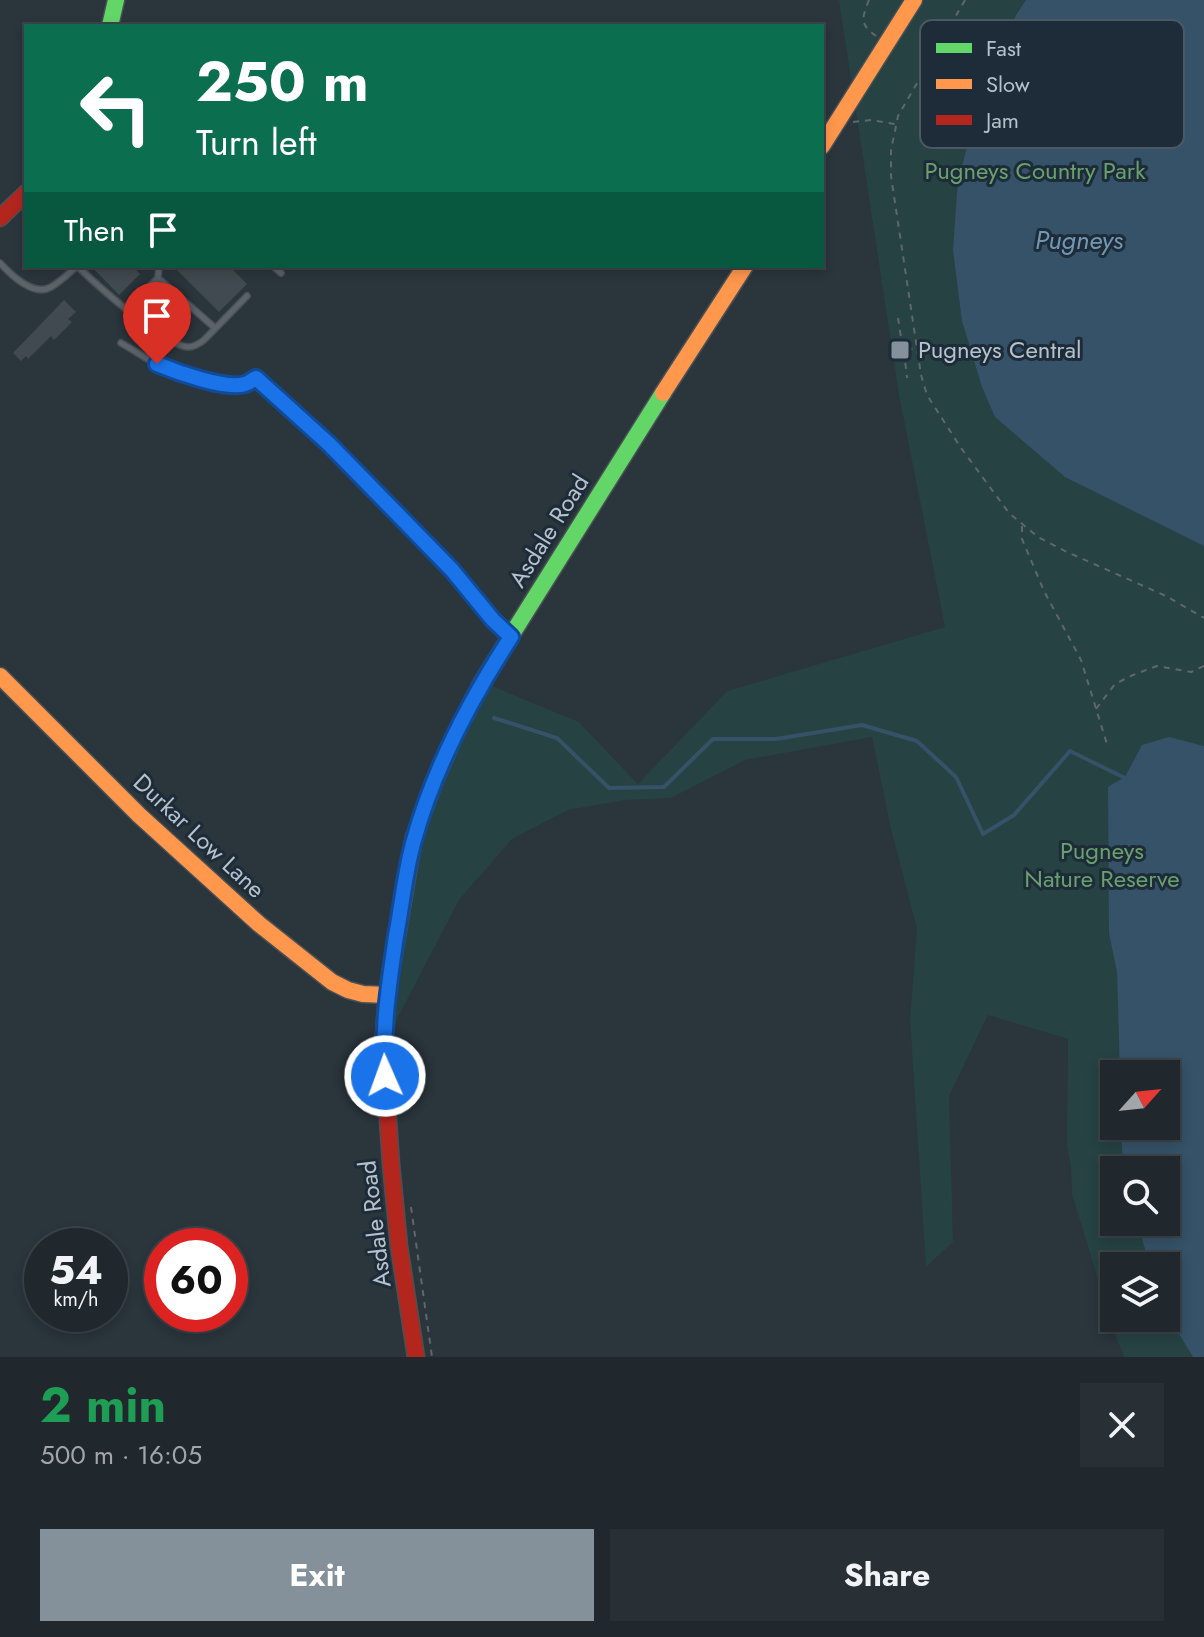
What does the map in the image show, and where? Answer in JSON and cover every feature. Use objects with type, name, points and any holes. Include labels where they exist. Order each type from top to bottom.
[{"type":"main road","points":[[110,24],[116,0]]},
{"type":"main road","points":[[824,143],[914,0]]},
{"type":"main road","points":[[0,218],[24,195]]},
{"type":"main road","name":"Asdale Road","points":[[416,1357],[399,1246],[383,1046],[387,995],[413,841],[434,783],[482,682],[744,268]]},
{"type":"main road","name":"Durkar Low Lane","points":[[0,676],[139,815],[259,924],[332,982],[363,994],[387,995]]},
{"type":"lane","points":[[0,263],[21,282],[40,290],[49,289],[75,268]]},
{"type":"lane","points":[[79,268],[126,309],[176,343],[188,347],[197,345],[247,296]]},
{"type":"lane","points":[[126,309],[158,278],[159,268]]},
{"type":"lane","points":[[275,268],[281,273]]},
{"type":"lane","points":[[158,278],[215,328]]},
{"type":"lane","points":[[121,343],[178,373],[234,385],[244,385],[256,378],[330,445],[452,570],[511,637]]},
{"type":"path","points":[[869,0],[863,13],[865,28],[886,43]]},
{"type":"path","points":[[953,20],[965,0]]},
{"type":"path","points":[[920,76],[895,124],[891,176],[921,375],[927,395],[987,484],[1022,525],[1067,552],[1166,596],[1204,618]]},
{"type":"path","points":[[848,122],[871,120],[895,124]]},
{"type":"path","points":[[898,318],[907,378]]},
{"type":"path","points":[[903,350],[917,348]]},
{"type":"path","points":[[1022,525],[1022,539],[1044,591],[1081,660],[1107,744]]},
{"type":"path","points":[[1095,710],[1115,684],[1133,675],[1157,666],[1191,672],[1204,666]]},
{"type":"path","points":[[409,1195],[432,1357]]},
{"type":"green space","points":[[839,0],[1204,0],[1204,1357],[1124,1357],[1114,1332],[1180,1332],[1180,1252],[1100,1252],[1100,1286],[1072,1194],[1067,1146],[1068,1039],[988,1015],[949,1096],[953,1242],[926,1267],[910,1019],[917,929],[891,829],[872,737],[745,760],[671,798],[625,800],[568,810],[512,839],[459,900],[383,1046],[413,841],[482,682],[579,722],[638,784],[727,691],[945,627],[899,395]]},
{"type":"water","name":"Pugneys","points":[[1026,0],[1204,0],[1204,546],[1065,477],[995,417],[982,387],[962,321],[953,250],[958,181],[967,148],[1184,148],[1184,20],[1014,20]]},
{"type":"water","points":[[1169,737],[1204,746],[1204,1357],[1193,1357],[1178,1332],[1180,1252],[1146,1252],[1141,1236],[1180,1236],[1180,1156],[1122,1156],[1122,1140],[1180,1140],[1180,1060],[1120,1060],[1117,972],[1109,933],[1108,787],[1125,777],[1142,745]]},
{"type":"building","points":[[93,268],[134,268],[140,274],[119,295]]},
{"type":"building","points":[[175,268],[231,268],[247,284],[219,312]]},
{"type":"building","points":[[64,300],[76,312],[68,319],[72,322],[54,340],[51,336],[28,359],[26,356],[21,361],[13,353]]},
{"type":"waterway","points":[[494,718],[557,738],[609,788],[664,787],[713,739],[776,739],[862,725],[917,741],[956,777],[983,834],[1014,815],[1070,751],[1125,778]]},
{"type":"traffic: fast","points":[[110,24],[116,0]]},
{"type":"traffic: fast","points":[[414,837],[455,735],[482,682],[663,393]]},
{"type":"traffic: slow","points":[[824,143],[914,0]]},
{"type":"traffic: slow","points":[[663,393],[744,268]]},
{"type":"traffic: slow","points":[[0,676],[139,815],[259,924],[332,982],[363,994],[387,995]]},
{"type":"traffic: jam","points":[[0,218],[24,195]]},
{"type":"traffic: jam","points":[[414,837],[387,995],[383,1046],[399,1246],[416,1357]]},
{"type":"place","name":"Pugneys Central","points":[[900,350]]},
{"type":"route","points":[[157,364],[221,384],[244,385],[256,378],[330,445],[452,570],[511,637],[482,682],[455,735],[413,841],[387,995],[383,1046],[385,1076]]},
{"type":"park label","name":"Pugneys Country Park","points":[[1035,171]]},
{"type":"park label","name":"Pugneys Nature Reserve","points":[[1102,865]]}]
